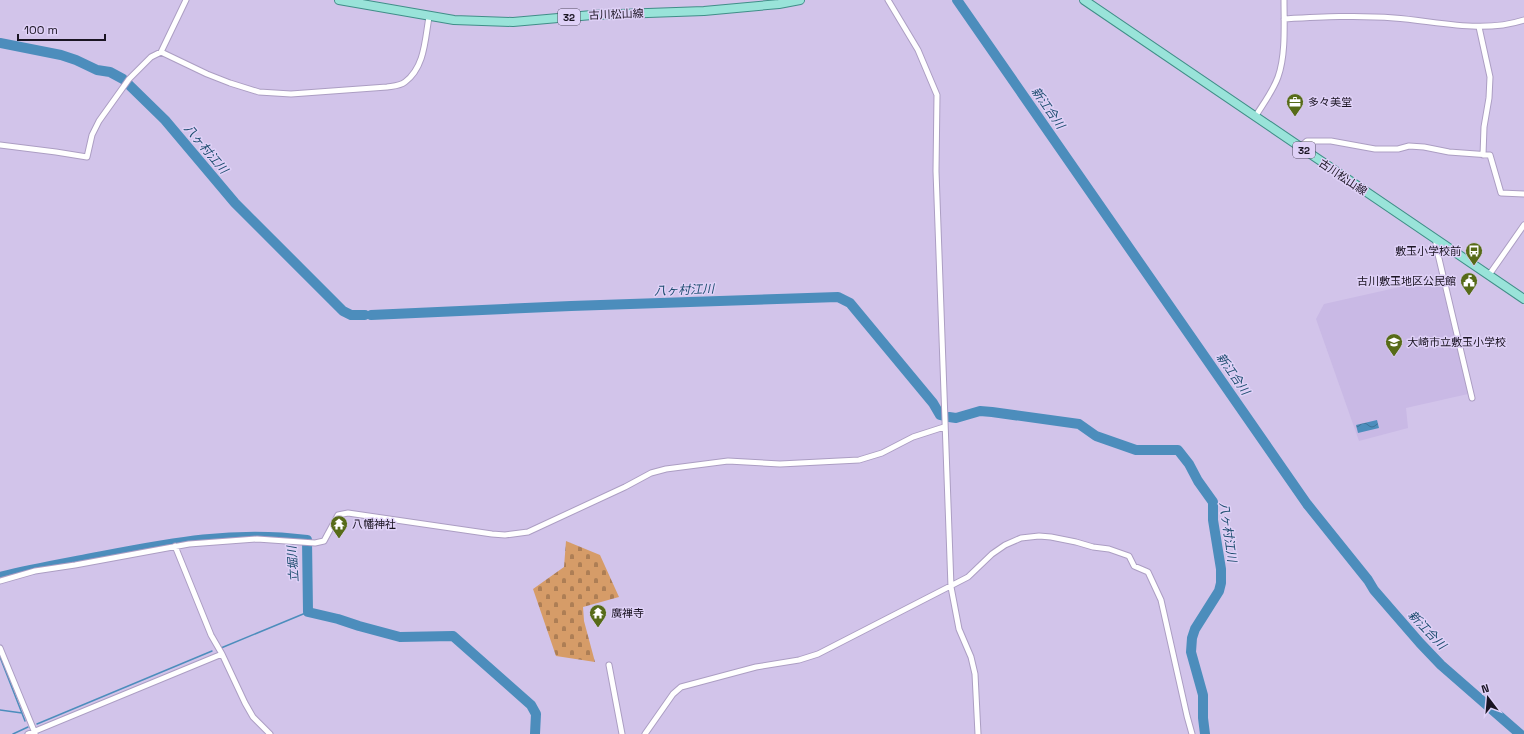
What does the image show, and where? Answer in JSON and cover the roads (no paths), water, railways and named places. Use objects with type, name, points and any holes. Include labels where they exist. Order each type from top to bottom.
[{"type":"main road","name":"古川松山線","points":[[339,0],[354,1],[429,17],[454,20],[513,22],[592,15],[704,11],[779,4],[800,0]]},
{"type":"main road","name":"古川松山線","points":[[1084,0],[1524,299]]},
{"type":"street","points":[[0,145],[87,157],[92,135],[96,126],[129,78],[151,57],[161,52],[186,0]]},
{"type":"street","points":[[888,0],[918,50],[937,95],[936,171],[944,427],[951,586],[959,629],[972,663],[978,734]]},
{"type":"street","points":[[1255,117],[1274,86],[1278,76],[1281,63],[1284,0]]},
{"type":"street","points":[[1284,19],[1362,16],[1479,27],[1512,24],[1524,20]]},
{"type":"street","points":[[161,52],[207,74],[259,92],[291,94],[387,87],[400,85],[405,82],[418,67],[424,47],[429,17]]},
{"type":"street","points":[[1479,27],[1490,77],[1489,98],[1484,127],[1483,155]]},
{"type":"street","points":[[1300,148],[1307,141],[1331,141],[1376,148],[1398,149],[1409,146],[1424,147],[1449,152],[1490,155],[1501,193],[1524,194]]},
{"type":"street","points":[[1489,275],[1524,226]]},
{"type":"street","points":[[1436,240],[1436,246],[1472,398]]},
{"type":"street","points":[[0,581],[35,571],[175,546],[227,540],[257,539],[315,543],[324,541],[338,515],[348,513],[492,534],[511,535],[528,532],[625,487],[651,473],[666,469],[728,461],[780,464],[859,460],[882,453],[913,437],[944,427]]},
{"type":"street","points":[[645,734],[673,694],[681,687],[756,667],[799,660],[818,654],[968,577],[992,554],[1005,545],[1020,538],[1039,536],[1051,537],[1093,547],[1109,549],[1129,556],[1134,566],[1148,572],[1161,600],[1192,734]]},
{"type":"street","points":[[175,546],[211,635],[253,717],[270,734]]},
{"type":"street","points":[[0,648],[35,733]]},
{"type":"street","points":[[28,734],[35,733],[222,654]]},
{"type":"street","points":[[609,665],[622,734]]},
{"type":"water","points":[[1377,420],[1379,428],[1358,433],[1356,425]]},
{"type":"waterway","name":"新江合川","points":[[957,0],[1307,504],[1368,580],[1374,590],[1420,643],[1441,665],[1520,734]]},
{"type":"waterway","name":"八ヶ村江川","points":[[0,43],[61,55],[97,70],[110,72],[123,79],[165,120],[235,203],[343,311],[351,315],[365,315]]},
{"type":"waterway","name":"八ヶ村江川","points":[[371,315],[571,306],[838,297],[850,303],[933,403],[940,415],[944,416]]},
{"type":"waterway","name":"八ヶ村江川","points":[[949,417],[956,418],[980,411],[1079,424],[1096,436],[1136,450],[1178,450],[1189,464],[1198,481],[1213,502],[1213,520],[1221,569],[1221,583],[1219,591],[1195,629],[1192,638],[1191,652],[1203,695],[1205,734]]},
{"type":"waterway","name":"立堀川","points":[[0,577],[119,553],[199,540],[252,537],[279,537],[307,540],[308,612],[400,637],[453,636],[531,705],[536,714],[535,734]]},
{"type":"waterway","points":[[221,648],[308,612]]},
{"type":"waterway","points":[[37,724],[212,651]]},
{"type":"waterway","points":[[0,657],[25,721]]},
{"type":"waterway","points":[[0,710],[22,713]]},
{"type":"waterway","points":[[13,734],[28,727]]},
{"type":"place","name":"多々美堂","points":[[1295,117]]},
{"type":"place","name":"敷玉小学校前","points":[[1474,266]]},
{"type":"place","name":"古川敷玉地区公民館","points":[[1469,296]]},
{"type":"place","name":"大崎市立敷玉小学校","points":[[1394,357]]},
{"type":"place","name":"八幡神社","points":[[339,539]]},
{"type":"place","name":"廣禅寺","points":[[598,628]]}]
